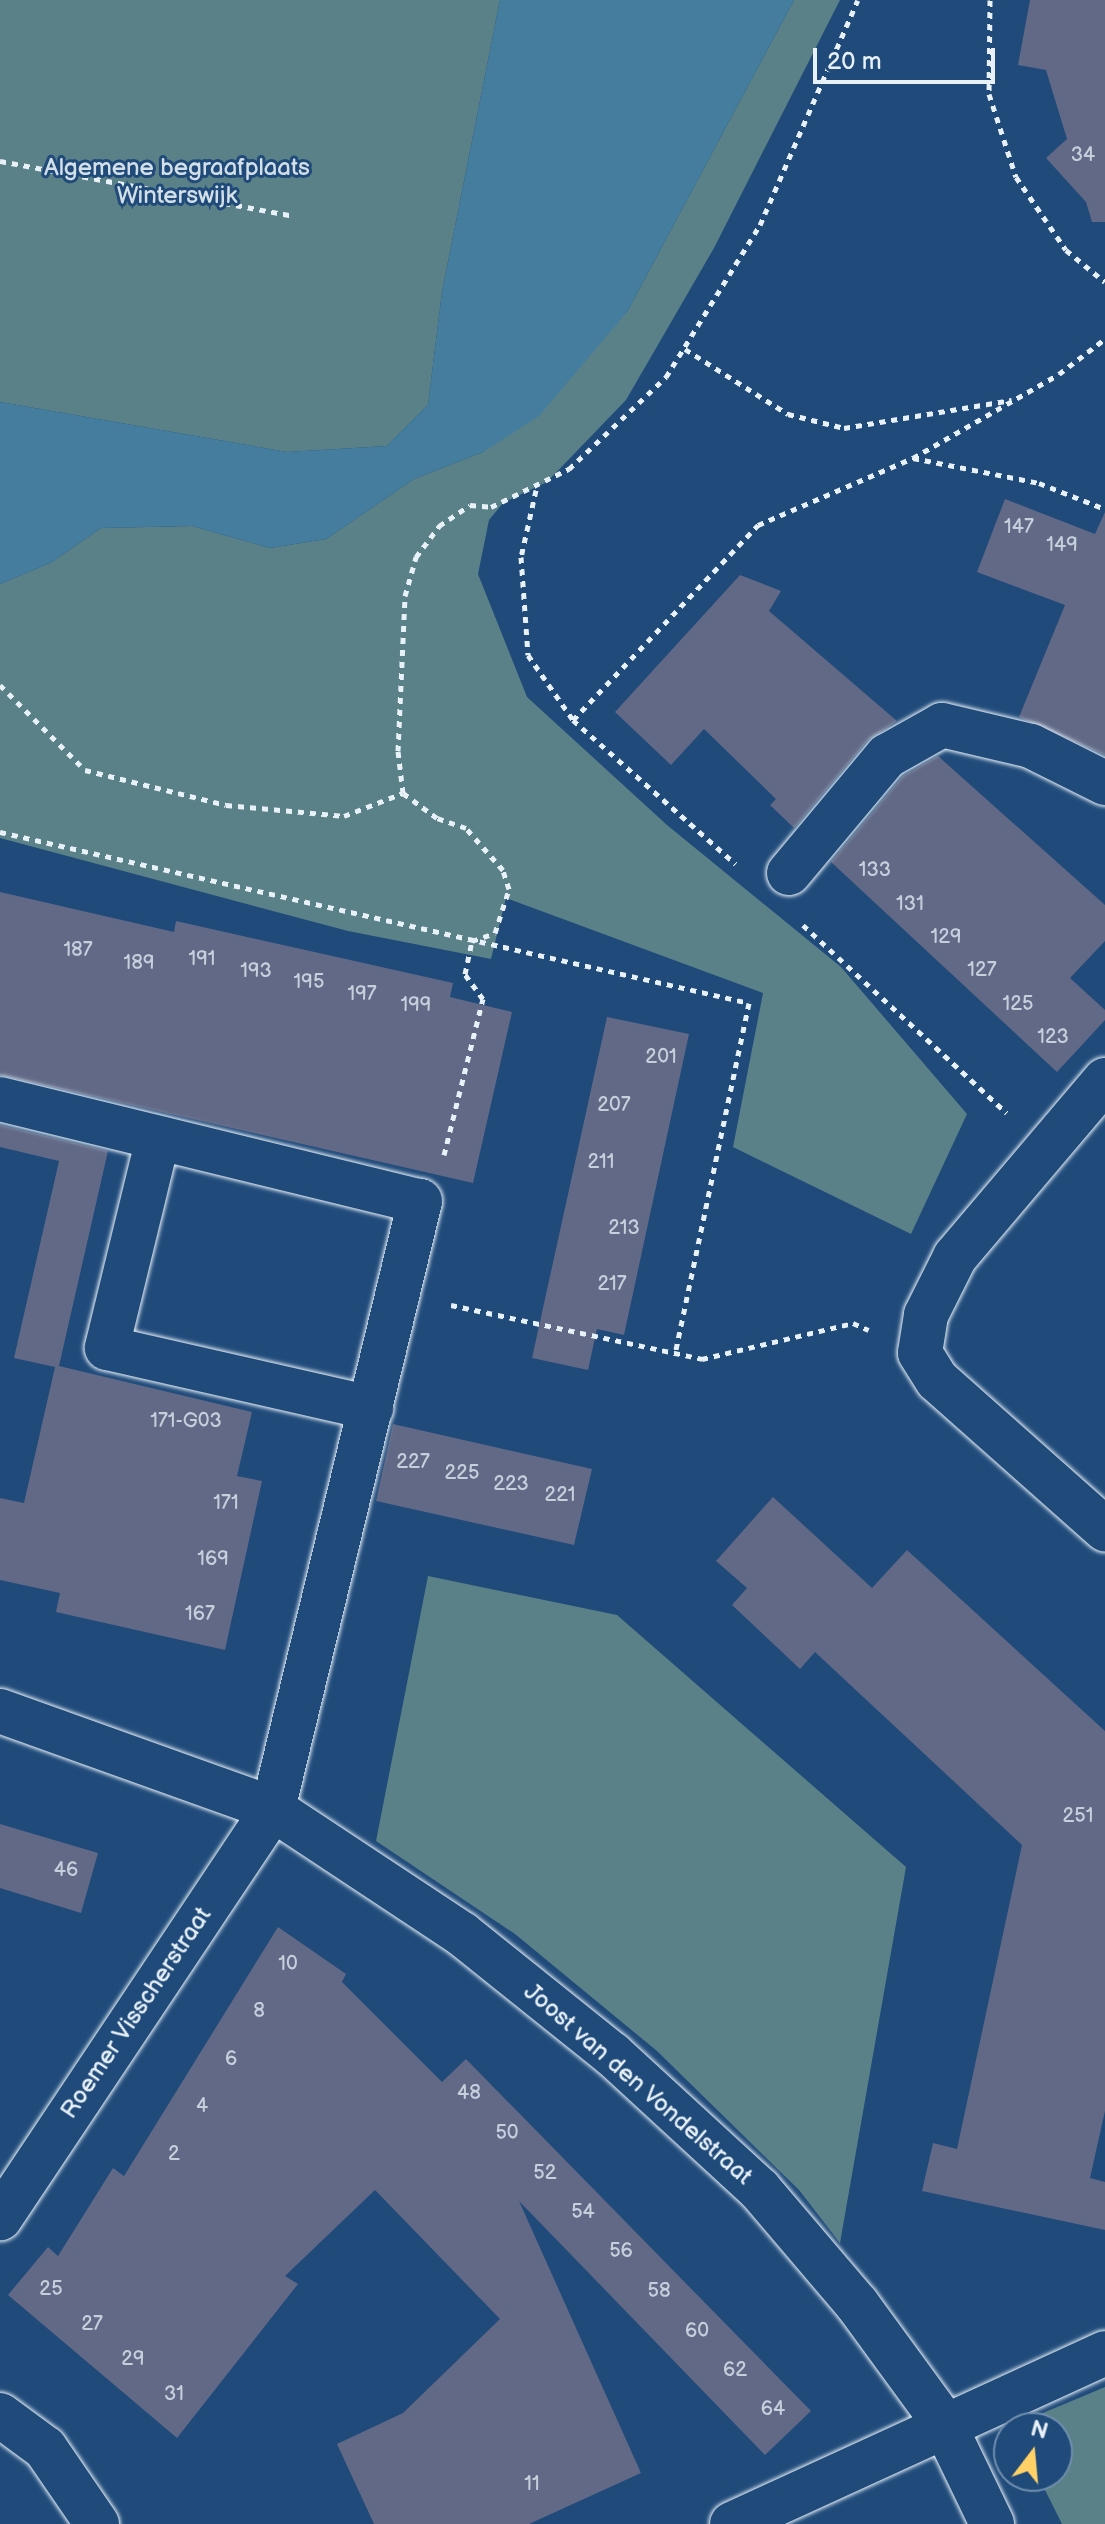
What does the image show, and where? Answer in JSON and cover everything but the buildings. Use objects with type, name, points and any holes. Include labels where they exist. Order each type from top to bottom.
[{"type":"street","points":[[768,874],[887,756],[942,725],[1031,746],[1105,783]]},
{"type":"street","points":[[1105,1080],[1043,1146],[955,1257],[926,1315],[920,1353],[937,1380],[1105,1529]]},
{"type":"street","points":[[0,1099],[420,1201],[273,1809]]},
{"type":"street","points":[[158,1138],[107,1348],[371,1408]]},
{"type":"street","name":"Joost van den Vondelstraat","points":[[0,1711],[273,1809],[462,1934],[612,2054],[759,2189],[857,2304],[943,2422],[992,2524]]},
{"type":"street","name":"Roemer Visscherstraat","points":[[0,2218],[273,1809]]},
{"type":"street","points":[[732,2524],[943,2422],[1105,2353]]},
{"type":"street","points":[[0,2415],[45,2448],[97,2524]]},
{"type":"path","points":[[472,941],[495,933],[509,889],[503,870],[466,828],[437,818],[403,793],[398,751],[405,596],[416,557],[439,526],[470,505],[491,507],[536,490],[639,408],[685,349],[760,225],[858,0]]},
{"type":"path","points":[[990,0],[989,94],[1016,177],[1066,250],[1105,282]]},
{"type":"path","points":[[0,161],[293,216]]},
{"type":"path","points":[[573,720],[758,525],[913,458],[1012,400],[1105,339]]},
{"type":"path","points":[[685,349],[788,414],[844,428],[1012,400]]},
{"type":"path","points":[[913,458],[1039,483],[1105,509]]},
{"type":"path","points":[[536,490],[521,557],[528,655],[573,720],[768,874]]},
{"type":"path","points":[[0,685],[85,770],[226,805],[344,816],[403,793]]},
{"type":"path","points":[[0,832],[749,1003],[675,1354]]},
{"type":"path","points":[[794,916],[1043,1146]]},
{"type":"path","points":[[420,1201],[438,1181],[483,999],[465,974],[472,941]]},
{"type":"path","points":[[399,1294],[702,1359],[853,1323],[920,1353]]},
{"type":"green space","name":"Algemene begraafplaats Winterswijk","points":[[0,0],[500,0],[442,292],[428,405],[387,446],[287,452],[0,402]]},
{"type":"green space","points":[[794,0],[840,0],[714,248],[626,400],[547,482],[503,503],[489,520],[478,574],[527,697],[667,825],[841,967],[967,1114],[911,1234],[733,1147],[763,993],[506,898],[491,959],[348,931],[0,838],[0,584],[52,562],[101,528],[192,526],[270,548],[326,539],[414,479],[483,452],[627,312]]},
{"type":"green space","points":[[428,1576],[617,1615],[906,1867],[840,2243],[799,2190],[657,2051],[515,1934],[376,1841]]},
{"type":"green space","points":[[1105,2387],[1105,2524],[1062,2524],[1046,2492],[1073,2492],[1073,2412],[1045,2412]]},
{"type":"water","points":[[500,0],[794,0],[627,312],[539,416],[483,452],[414,479],[326,539],[270,548],[192,526],[101,528],[52,562],[0,584],[0,402],[287,452],[387,446],[428,405],[442,292]]}]
